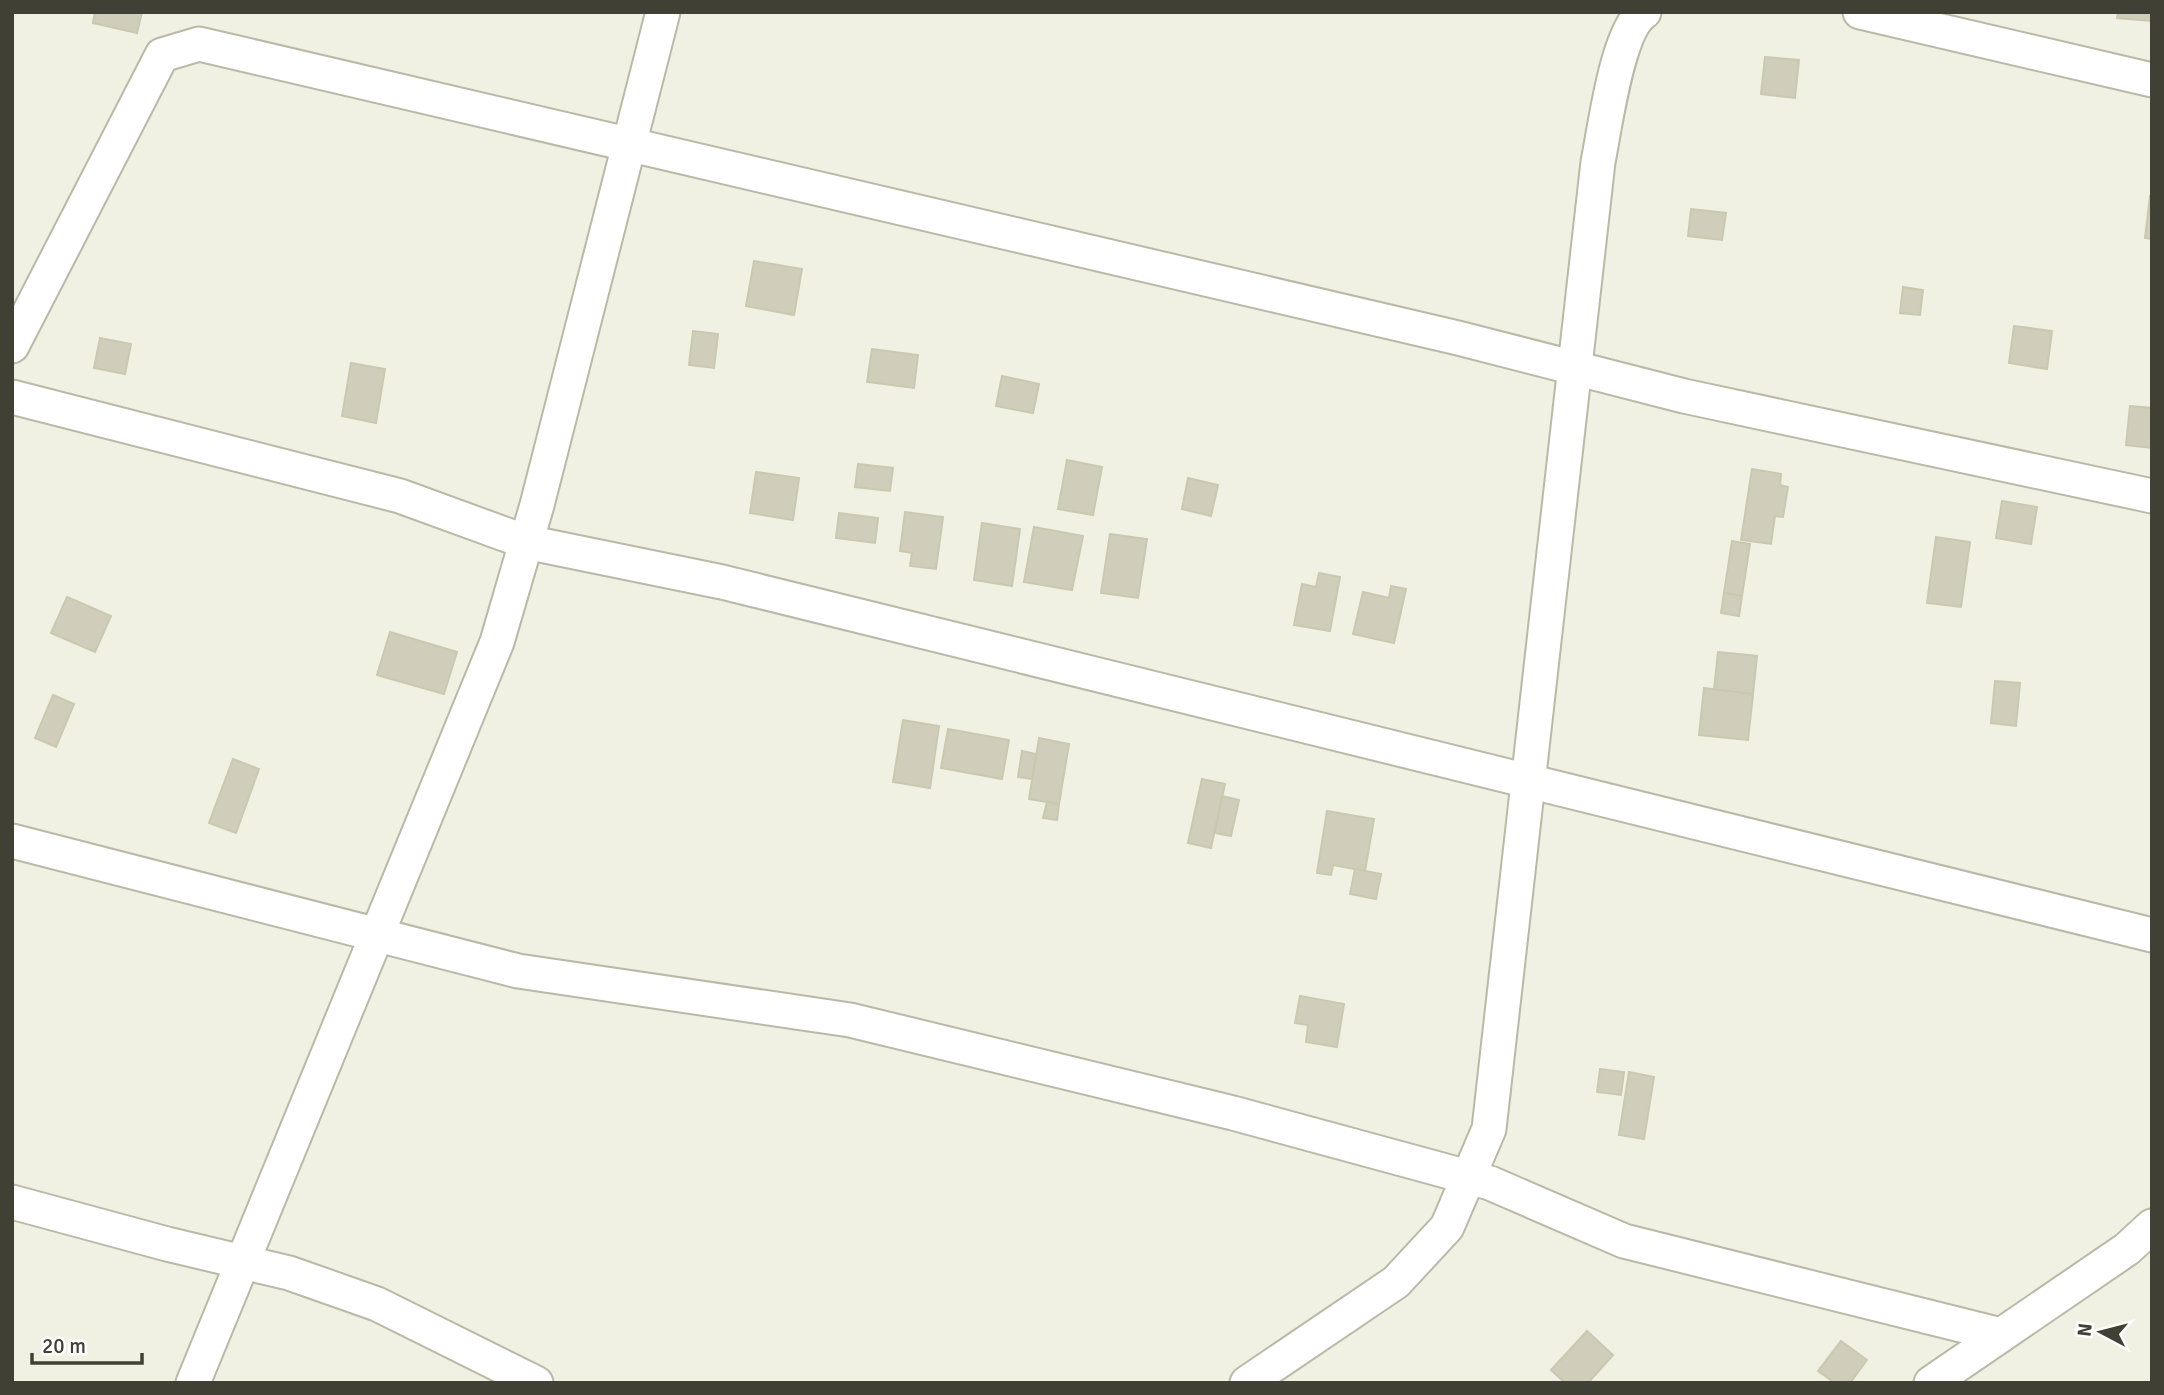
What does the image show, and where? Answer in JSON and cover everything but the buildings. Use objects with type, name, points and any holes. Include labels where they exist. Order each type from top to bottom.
[{"type":"street","points":[[193,1383],[497,642],[526,542],[663,12]]},
{"type":"street","points":[[1247,1383],[1396,1282],[1447,1227],[1489,1129],[1598,162],[1617,66],[1633,19],[1644,12]]},
{"type":"street","points":[[1860,12],[2152,79]]},
{"type":"street","points":[[12,346],[162,55],[199,44],[1575,368],[1684,396],[2152,496]]},
{"type":"street","points":[[12,397],[400,496],[526,542],[722,582],[2152,935]]},
{"type":"street","points":[[12,841],[518,971],[850,1020],[1233,1113],[1490,1183],[1624,1241],[2001,1335]]},
{"type":"street","points":[[12,1202],[289,1273],[377,1304],[536,1383]]},
{"type":"street","points":[[1931,1383],[2127,1248],[2152,1226]]}]
